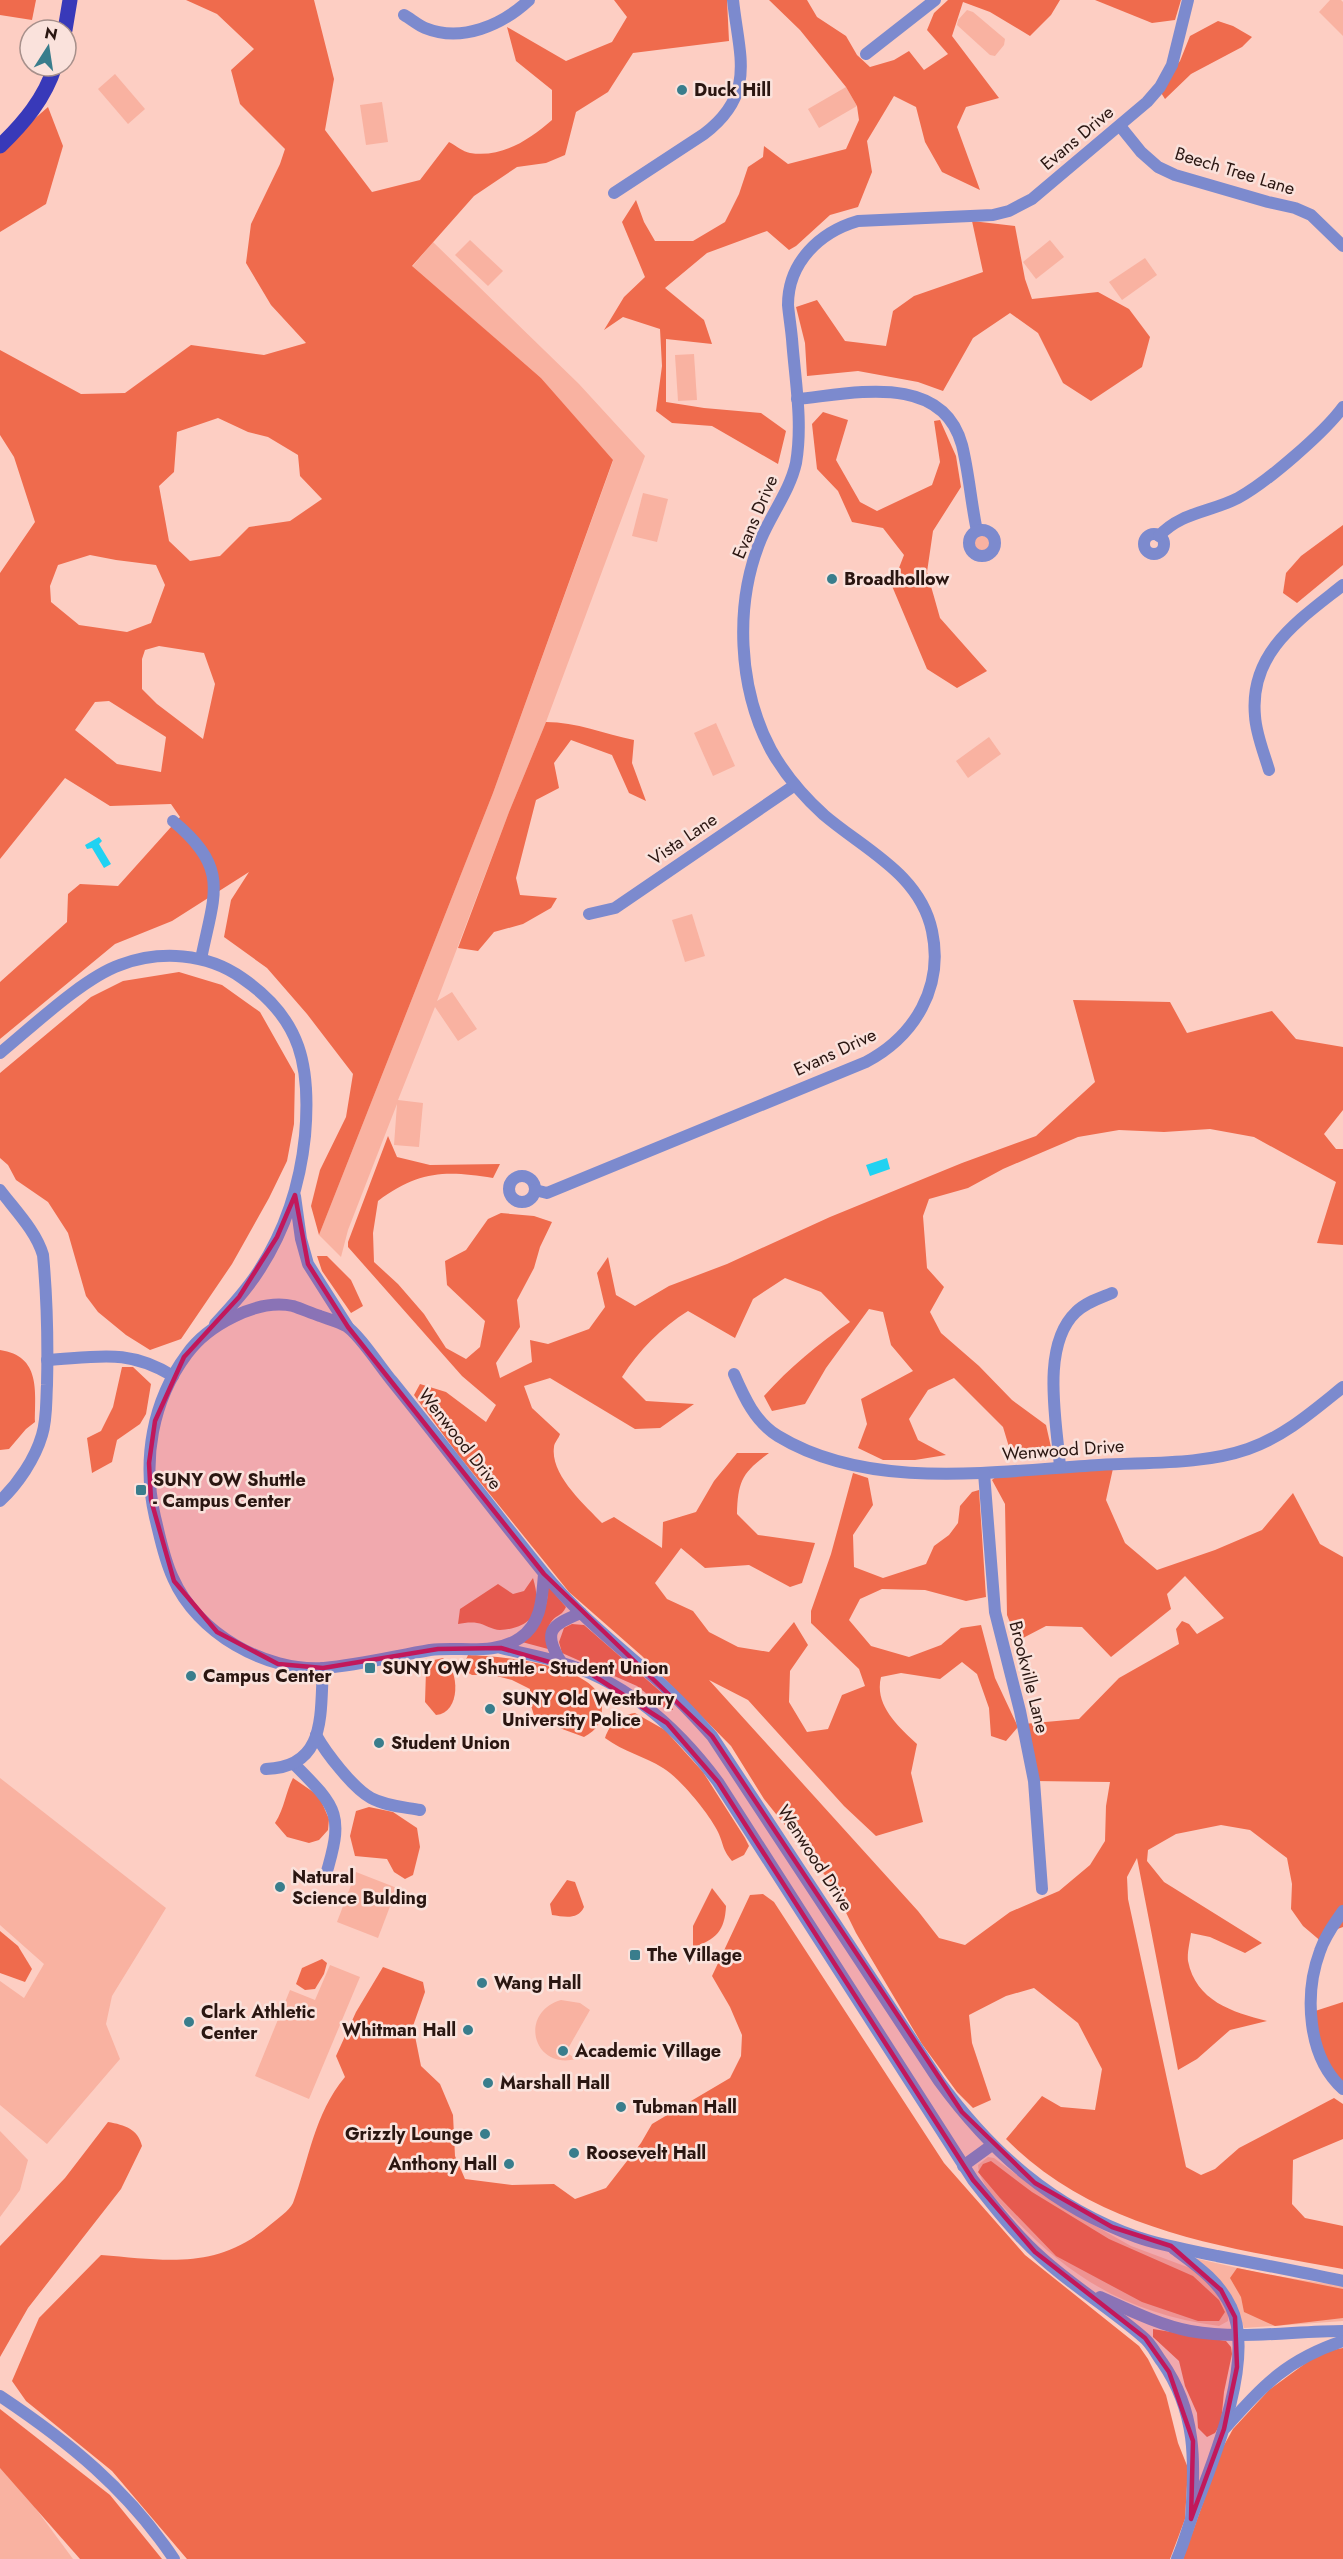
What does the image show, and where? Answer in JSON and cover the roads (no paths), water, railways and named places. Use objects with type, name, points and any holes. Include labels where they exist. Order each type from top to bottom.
[{"type":"main road","points":[[67,18],[70,0]]},
{"type":"main road","points":[[0,146],[38,103],[49,78]]},
{"type":"street","points":[[404,15],[424,27],[444,32],[473,31],[504,19],[529,0]]},
{"type":"street","points":[[614,193],[704,134],[716,125],[731,107],[740,88],[743,63],[733,0]]},
{"type":"street","points":[[866,54],[935,0]]},
{"type":"street","name":"Evans Drive","points":[[535,1190],[547,1192],[866,1062],[898,1041],[922,1011],[930,992],[935,954],[932,928],[922,902],[894,868],[826,816],[795,786],[772,751],[754,709],[747,680],[744,632],[747,592],[755,555],[788,487],[795,465],[799,439],[789,296],[795,272],[812,246],[827,233],[840,226],[858,221],[971,218],[1010,211],[1032,199],[1120,126],[1160,87],[1176,53],[1188,0]]},
{"type":"street","name":"Beech Tree Lane","points":[[1120,126],[1141,152],[1158,166],[1175,175],[1295,208],[1311,215],[1343,246]]},
{"type":"street","points":[[797,399],[893,391],[913,395],[933,405],[950,422],[960,439],[977,531]]},
{"type":"street","points":[[1159,536],[1170,524],[1185,516],[1236,499],[1261,482],[1325,426],[1343,407]]},
{"type":"street","points":[[1269,770],[1255,718],[1255,694],[1261,673],[1275,643],[1343,585]]},
{"type":"street","name":"Vista Lane","points":[[589,914],[615,908],[795,786]]},
{"type":"street","points":[[173,821],[203,850],[213,869],[215,886],[201,959]]},
{"type":"street","points":[[0,1053],[82,987],[119,965],[155,956],[201,959],[227,969],[258,989],[281,1014],[300,1051],[306,1070],[308,1099],[302,1159],[295,1195],[278,1237],[259,1271],[210,1330],[193,1346],[173,1376],[155,1421],[149,1450],[148,1477],[161,1546],[174,1581],[206,1622],[239,1647],[278,1664],[323,1668],[438,1649],[501,1648],[561,1662],[591,1674],[629,1694],[667,1723],[700,1757],[718,1782],[963,2166],[1000,2215],[1027,2244],[1061,2274],[1145,2338],[1169,2372],[1180,2395],[1193,2441],[1195,2467],[1191,2519]]},
{"type":"street","points":[[0,1190],[36,1238],[43,1255],[47,1360],[46,1413],[43,1433],[33,1458],[10,1492],[0,1501]]},
{"type":"street","name":"Wenwood Drive","points":[[295,1195],[301,1239],[308,1264],[348,1327],[544,1574],[581,1613],[674,1696],[711,1736],[939,2081],[962,2112],[992,2145],[1035,2183],[1079,2210],[1138,2238],[1343,2281]]},
{"type":"street","points":[[1060,1467],[1053,1372],[1056,1347],[1074,1313],[1086,1304],[1112,1293]]},
{"type":"street","points":[[210,1330],[245,1312],[272,1306],[291,1306],[348,1327]]},
{"type":"street","points":[[47,1360],[128,1356],[154,1364],[173,1376]]},
{"type":"street","name":"Wenwood Drive","points":[[734,1374],[747,1402],[765,1426],[795,1445],[826,1457],[873,1469],[919,1474],[984,1473],[1166,1461],[1234,1453],[1281,1434],[1343,1387]]},
{"type":"street","name":"Brookville Lane","points":[[984,1473],[995,1612],[1020,1711],[1034,1781],[1042,1889]]},
{"type":"street","points":[[501,1648],[522,1637],[533,1626],[542,1602],[544,1574]]},
{"type":"street","points":[[561,1662],[552,1644],[552,1631],[558,1622],[581,1613]]},
{"type":"street","points":[[266,1769],[282,1768],[306,1756],[316,1736],[320,1720],[323,1668]]},
{"type":"street","points":[[316,1736],[324,1750],[369,1797],[382,1803],[420,1810]]},
{"type":"street","points":[[294,1764],[324,1794],[332,1807],[336,1826],[333,1853],[325,1878]]},
{"type":"street","points":[[1343,1911],[1326,1937],[1314,1968],[1312,2012],[1314,2032],[1322,2063],[1335,2082],[1343,2089]]},
{"type":"street","points":[[963,2166],[992,2145]]},
{"type":"street","points":[[1170,2246],[1208,2275],[1221,2290],[1232,2308],[1238,2335],[1237,2367],[1224,2429],[1177,2559]]},
{"type":"street","points":[[1082,2289],[1165,2325],[1190,2331],[1238,2335],[1343,2331]]},
{"type":"street","points":[[1224,2429],[1263,2386],[1288,2367],[1318,2349],[1343,2341]]},
{"type":"street","points":[[0,2396],[49,2428],[86,2458],[123,2494],[174,2559]]},
{"type":"water","points":[[99,837],[102,841],[99,844],[111,864],[104,868],[92,848],[87,849],[85,845]]},
{"type":"water","points":[[887,1158],[890,1169],[870,1176],[866,1165]]},
{"type":"place","name":"Duck Hill","points":[[682,90]]},
{"type":"place","name":"Broadhollow","points":[[832,579]]},
{"type":"place","name":"SUNY OW Shuttle - Campus Center","points":[[141,1490]]},
{"type":"place","name":"SUNY OW Shuttle - Student Union","points":[[370,1668]]},
{"type":"place","name":"Campus Center","points":[[191,1676]]},
{"type":"place","name":"SUNY Old Westbury University Police","points":[[490,1709]]},
{"type":"place","name":"Student Union","points":[[379,1743]]},
{"type":"place","name":"Natural Science Bulding","points":[[280,1887]]},
{"type":"place","name":"The Village","points":[[635,1955]]},
{"type":"place","name":"Wang Hall","points":[[482,1983]]},
{"type":"place","name":"Clark Athletic Center","points":[[189,2022]]},
{"type":"place","name":"Whitman Hall","points":[[468,2030]]},
{"type":"place","name":"Academic Village","points":[[563,2051]]},
{"type":"place","name":"Marshall Hall","points":[[488,2083]]},
{"type":"place","name":"Tubman Hall","points":[[621,2107]]},
{"type":"place","name":"Grizzly Lounge","points":[[485,2134]]},
{"type":"place","name":"Roosevelt Hall","points":[[574,2153]]},
{"type":"place","name":"Anthony Hall","points":[[509,2164]]}]
